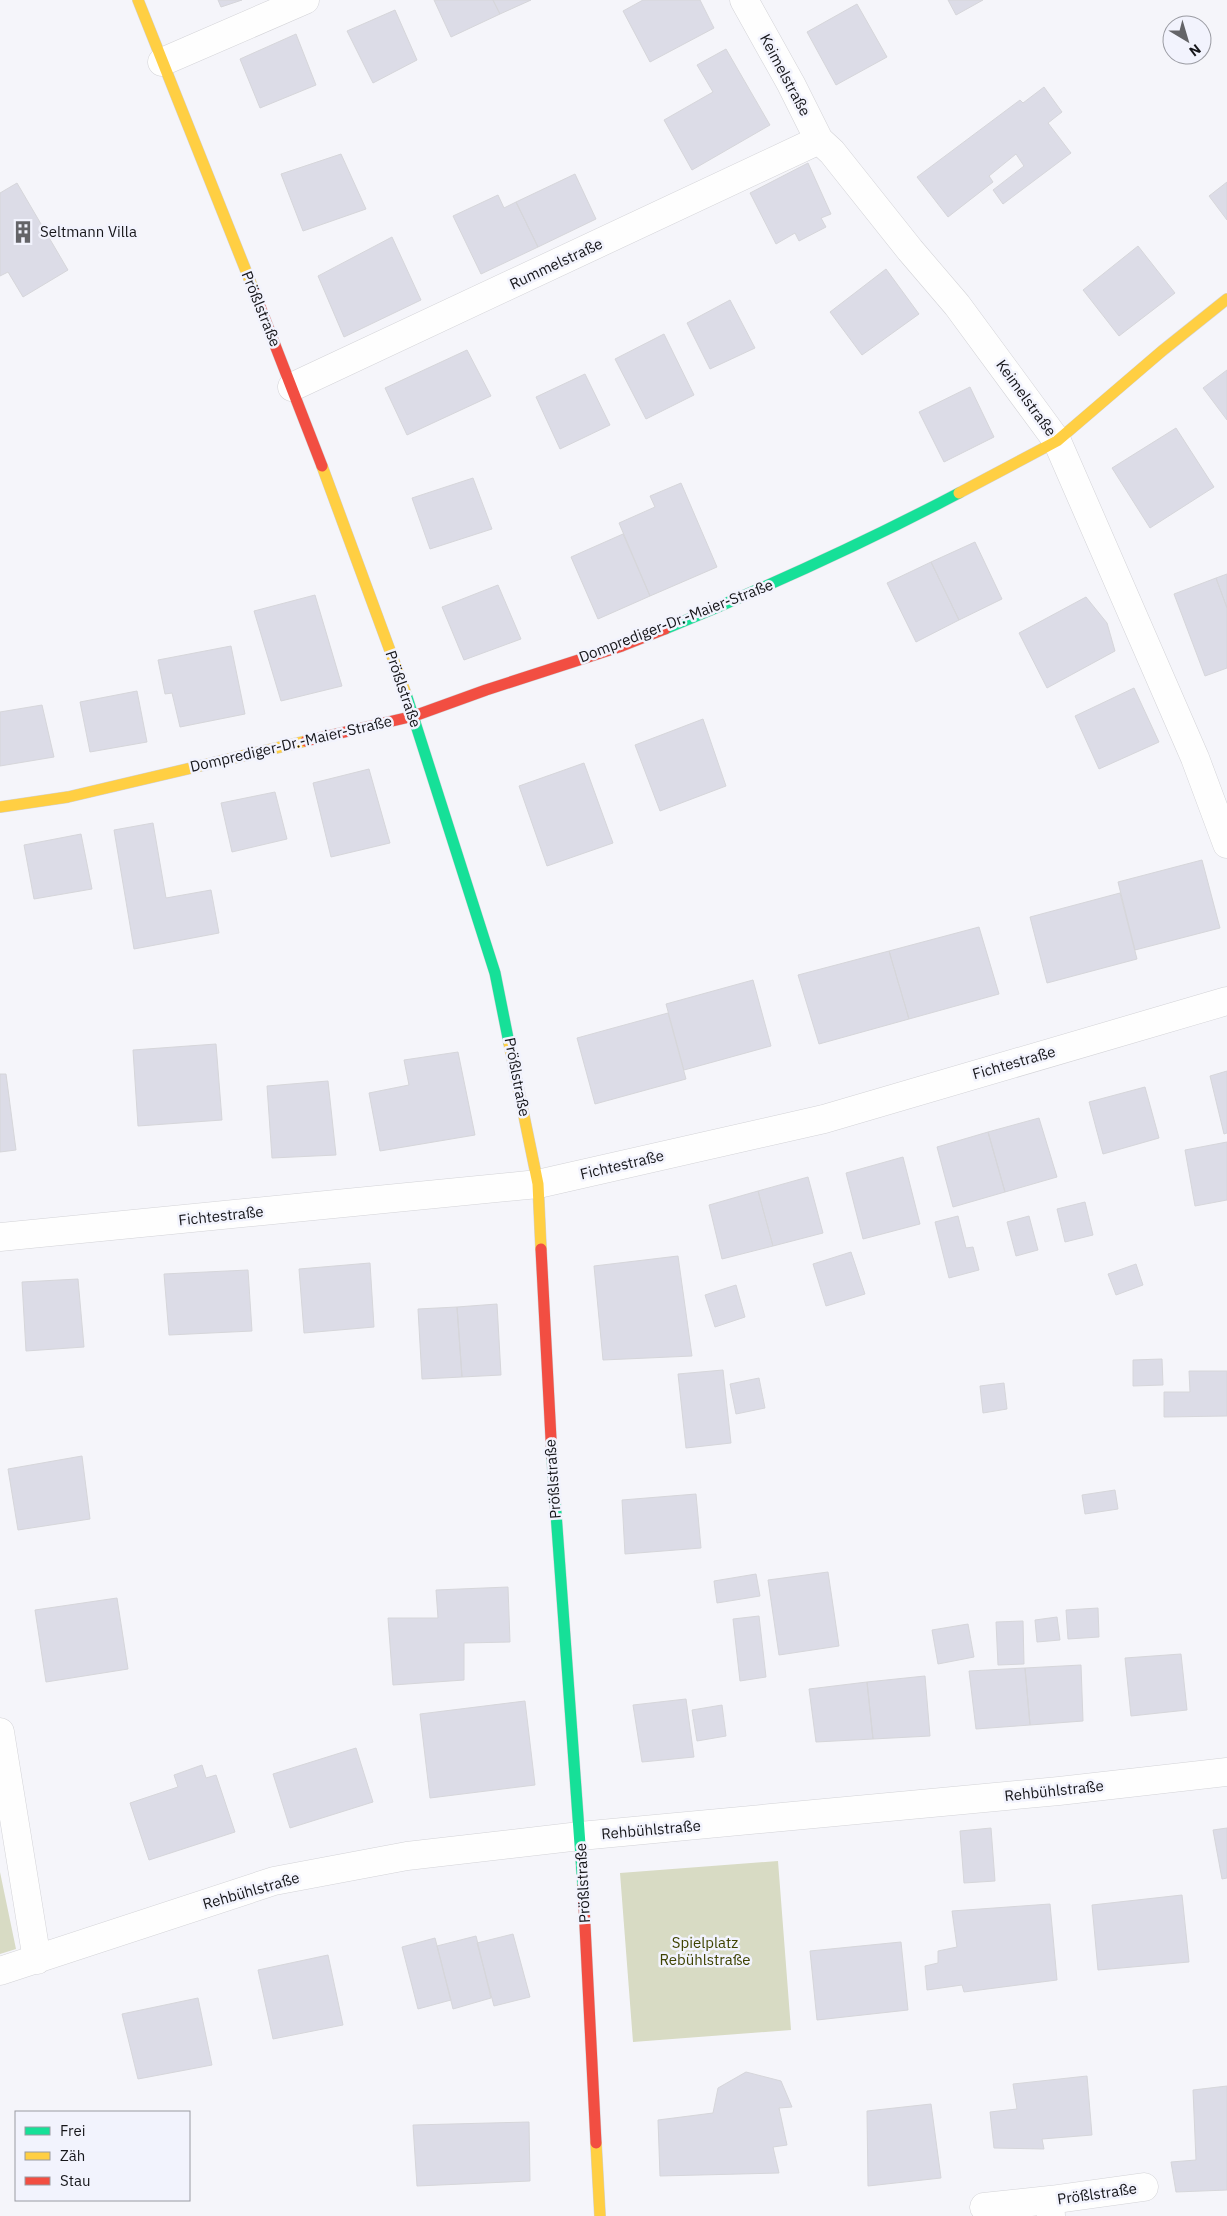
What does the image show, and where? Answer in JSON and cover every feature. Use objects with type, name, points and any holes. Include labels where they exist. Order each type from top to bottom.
[{"type":"street","name":"Prößlstraße","points":[[138,0],[292,387],[414,716],[495,972],[538,1184],[548,1408],[580,1836],[600,2216]]},
{"type":"street","points":[[162,62],[304,0]]},
{"type":"street","name":"Keimelstraße","points":[[744,0],[791,84],[819,140],[832,152],[910,250],[957,305],[1057,441],[1195,758],[1227,844]]},
{"type":"street","name":"Rummelstraße","points":[[292,387],[819,140]]},
{"type":"street","name":"Domprediger-Dr.-Maier-Straße","points":[[0,807],[68,797],[414,716],[486,690],[622,646],[751,594],[904,522],[1057,441],[1162,351],[1227,299]]},
{"type":"street","name":"Fichtestraße","points":[[0,1237],[538,1184],[824,1119],[1227,1001]]},
{"type":"street","points":[[0,1732],[37,1960]]},
{"type":"street","name":"Rehbühlstraße","points":[[0,1971],[274,1881],[407,1856],[580,1836],[1059,1791],[1227,1772]]},
{"type":"street","name":"Prößlstraße","points":[[984,2207],[1050,2208],[1144,2187]]},
{"type":"green space","name":"Spielplatz Rebühlstraße","points":[[778,1861],[791,2030],[633,2042],[620,1873]]},
{"type":"green space","points":[[0,1872],[16,1949],[0,1954]]},
{"type":"building","points":[[218,0],[242,0],[221,7]]},
{"type":"building","points":[[434,0],[493,0],[500,14],[451,37]]},
{"type":"building","points":[[493,0],[531,0],[500,14]]},
{"type":"building","points":[[643,0],[700,0],[714,28],[650,62],[623,11]]},
{"type":"building","points":[[948,0],[983,0],[956,15]]},
{"type":"building","points":[[857,4],[887,57],[836,85],[807,32]]},
{"type":"building","points":[[395,10],[417,60],[373,83],[347,31]]},
{"type":"building","points":[[296,34],[316,85],[260,108],[240,59]]},
{"type":"building","points":[[726,49],[770,125],[692,170],[664,120],[713,92],[697,65]]},
{"type":"building","points":[[1044,87],[1062,112],[1048,123],[1071,153],[1003,204],[993,190],[1024,166],[1016,154],[989,176],[993,182],[948,217],[917,177],[1020,100],[1023,103]]},
{"type":"building","points":[[341,154],[366,209],[303,231],[281,174]]},
{"type":"building","points":[[808,163],[831,214],[821,218],[826,227],[799,241],[795,233],[776,244],[750,193]]},
{"type":"building","points":[[575,174],[596,219],[538,247],[516,202]]},
{"type":"building","points":[[1227,182],[1227,220],[1209,196]]},
{"type":"building","name":"Seltmann Villa","points":[[17,183],[68,270],[23,297],[8,272],[0,276],[0,193]]},
{"type":"building","points":[[498,195],[504,208],[516,202],[538,247],[481,274],[453,216]]},
{"type":"building","points":[[392,237],[421,300],[344,337],[318,276]]},
{"type":"building","points":[[1138,246],[1175,293],[1119,336],[1083,290]]},
{"type":"building","points":[[886,269],[919,314],[862,355],[830,312]]},
{"type":"building","points":[[730,300],[755,348],[710,369],[687,323]]},
{"type":"building","points":[[664,334],[694,395],[646,419],[615,359]]},
{"type":"building","points":[[467,350],[491,396],[407,435],[385,388]]},
{"type":"building","points":[[1227,370],[1227,420],[1203,388]]},
{"type":"building","points":[[585,374],[610,425],[560,449],[536,397]]},
{"type":"building","points":[[970,387],[994,437],[944,462],[919,412]]},
{"type":"building","points":[[1176,428],[1214,487],[1150,528],[1112,468]]},
{"type":"building","points":[[473,478],[492,529],[430,549],[412,498]]},
{"type":"building","points":[[681,483],[717,567],[650,596],[619,523],[655,507],[650,496]]},
{"type":"building","points":[[623,534],[650,596],[598,619],[571,557]]},
{"type":"building","points":[[975,542],[1002,599],[959,620],[931,562]]},
{"type":"building","points":[[931,562],[959,620],[916,642],[887,583]]},
{"type":"building","points":[[1227,574],[1227,608],[1216,578]]},
{"type":"building","points":[[1216,578],[1227,608],[1227,668],[1205,676],[1174,594]]},
{"type":"building","points":[[498,585],[521,639],[464,660],[442,607]]},
{"type":"building","points":[[315,595],[342,686],[281,701],[254,611]]},
{"type":"building","points":[[1086,597],[1107,623],[1115,651],[1047,688],[1019,633]]},
{"type":"building","points":[[231,646],[245,714],[180,727],[172,693],[165,694],[158,660]]},
{"type":"building","points":[[1134,688],[1159,742],[1099,769],[1075,716]]},
{"type":"building","points":[[137,691],[147,742],[90,752],[80,702]]},
{"type":"building","points":[[42,705],[54,757],[0,766],[0,712]]},
{"type":"building","points":[[703,719],[726,786],[660,811],[635,745]]},
{"type":"building","points":[[584,763],[613,843],[547,866],[519,786]]},
{"type":"building","points":[[369,769],[390,843],[331,857],[313,783]]},
{"type":"building","points":[[275,792],[287,839],[232,852],[221,803]]},
{"type":"building","points":[[153,823],[166,898],[211,890],[219,933],[134,949],[114,830]]},
{"type":"building","points":[[81,834],[92,889],[34,899],[24,845]]},
{"type":"building","points":[[1202,860],[1220,928],[1135,950],[1118,882]]},
{"type":"building","points":[[1120,893],[1137,959],[1047,983],[1030,917]]},
{"type":"building","points":[[979,927],[999,994],[909,1019],[889,951]]},
{"type":"building","points":[[889,951],[909,1019],[819,1044],[798,975]]},
{"type":"building","points":[[753,980],[771,1046],[684,1070],[666,1004]]},
{"type":"building","points":[[668,1013],[686,1079],[595,1104],[577,1038]]},
{"type":"building","points":[[216,1044],[222,1120],[138,1126],[133,1050]]},
{"type":"building","points":[[458,1052],[475,1135],[380,1151],[369,1093],[409,1085],[404,1060]]},
{"type":"building","points":[[1227,1071],[1227,1133],[1224,1134],[1210,1076]]},
{"type":"building","points":[[0,1074],[6,1074],[16,1150],[0,1152]]},
{"type":"building","points":[[328,1081],[336,1155],[272,1158],[267,1086]]},
{"type":"building","points":[[1145,1087],[1159,1138],[1103,1154],[1089,1102]]},
{"type":"building","points":[[1039,1118],[1057,1177],[1005,1192],[988,1132]]},
{"type":"building","points":[[988,1132],[1005,1192],[953,1207],[937,1147]]},
{"type":"building","points":[[1227,1142],[1227,1200],[1195,1206],[1185,1150]]},
{"type":"building","points":[[903,1157],[920,1224],[863,1239],[846,1173]]},
{"type":"building","points":[[808,1177],[823,1233],[773,1246],[758,1191]]},
{"type":"building","points":[[758,1191],[773,1246],[722,1259],[709,1205]]},
{"type":"building","points":[[1085,1202],[1093,1235],[1065,1242],[1057,1209]]},
{"type":"building","points":[[958,1216],[966,1248],[973,1247],[979,1270],[949,1278],[935,1222]]},
{"type":"building","points":[[1029,1216],[1038,1250],[1016,1256],[1007,1222]]},
{"type":"building","points":[[851,1252],[865,1294],[826,1306],[813,1264]]},
{"type":"building","points":[[678,1256],[692,1356],[603,1360],[594,1266]]},
{"type":"building","points":[[370,1263],[374,1327],[304,1333],[299,1269]]},
{"type":"building","points":[[1136,1264],[1143,1285],[1116,1295],[1108,1274]]},
{"type":"building","points":[[248,1270],[252,1331],[169,1335],[164,1274]]},
{"type":"building","points":[[78,1279],[84,1347],[26,1351],[22,1282]]},
{"type":"building","points":[[736,1285],[745,1317],[715,1327],[705,1295]]},
{"type":"building","points":[[497,1304],[501,1375],[462,1377],[457,1307]]},
{"type":"building","points":[[457,1307],[462,1377],[422,1379],[418,1309]]},
{"type":"building","points":[[1162,1359],[1163,1385],[1133,1386],[1133,1360]]},
{"type":"building","points":[[723,1370],[731,1443],[686,1448],[678,1374]]},
{"type":"building","points":[[1189,1371],[1227,1371],[1227,1416],[1164,1417],[1164,1392],[1190,1392]]},
{"type":"building","points":[[759,1378],[765,1408],[736,1414],[730,1384]]},
{"type":"building","points":[[1004,1383],[1007,1409],[983,1413],[980,1386]]},
{"type":"building","points":[[82,1456],[90,1519],[18,1530],[8,1469]]},
{"type":"building","points":[[1115,1490],[1118,1509],[1085,1514],[1082,1495]]},
{"type":"building","points":[[696,1494],[701,1548],[625,1554],[622,1500]]},
{"type":"building","points":[[828,1572],[839,1646],[779,1655],[768,1580]]},
{"type":"building","points":[[756,1574],[760,1596],[717,1603],[714,1581]]},
{"type":"building","points":[[508,1587],[510,1642],[464,1643],[464,1680],[393,1685],[388,1618],[438,1618],[436,1590]]},
{"type":"building","points":[[117,1598],[128,1669],[46,1682],[35,1610]]},
{"type":"building","points":[[1098,1608],[1099,1637],[1068,1639],[1066,1610]]},
{"type":"building","points":[[759,1616],[766,1677],[740,1681],[733,1619]]},
{"type":"building","points":[[1057,1617],[1060,1640],[1037,1642],[1035,1620]]},
{"type":"building","points":[[1023,1621],[1024,1664],[998,1665],[996,1622]]},
{"type":"building","points":[[968,1624],[974,1657],[938,1664],[932,1630]]},
{"type":"building","points":[[1181,1654],[1187,1710],[1131,1716],[1125,1658]]},
{"type":"building","points":[[1081,1665],[1083,1721],[1030,1725],[1025,1668]]},
{"type":"building","points":[[1025,1668],[1030,1725],[976,1729],[969,1671]]},
{"type":"building","points":[[925,1676],[930,1736],[873,1739],[867,1682]]},
{"type":"building","points":[[867,1682],[873,1739],[816,1742],[809,1689]]},
{"type":"building","points":[[686,1699],[694,1757],[642,1762],[633,1705]]},
{"type":"building","points":[[525,1701],[535,1785],[430,1798],[420,1714]]},
{"type":"building","points":[[722,1705],[726,1736],[697,1741],[692,1710]]},
{"type":"building","points":[[356,1748],[373,1802],[290,1828],[273,1774]]},
{"type":"building","points":[[202,1765],[206,1778],[216,1775],[235,1832],[149,1860],[130,1803],[178,1787],[174,1775]]},
{"type":"building","points":[[991,1828],[995,1881],[964,1883],[960,1831]]},
{"type":"building","points":[[1227,1828],[1227,1878],[1222,1879],[1213,1830]]},
{"type":"building","points":[[1182,1895],[1189,1962],[1098,1970],[1092,1905]]},
{"type":"building","points":[[1050,1904],[1057,1980],[964,1992],[962,1985],[927,1990],[925,1966],[938,1963],[938,1951],[957,1947],[952,1911]]},
{"type":"building","points":[[513,1934],[530,1997],[494,2006],[477,1943]]},
{"type":"building","points":[[476,1936],[491,1998],[453,2009],[437,1946]]},
{"type":"building","points":[[435,1938],[451,2000],[418,2009],[402,1947]]},
{"type":"building","points":[[901,1942],[908,2010],[817,2020],[810,1951]]},
{"type":"building","points":[[328,1955],[343,2025],[273,2039],[258,1970]]},
{"type":"building","points":[[198,1998],[212,2065],[138,2079],[122,2014]]},
{"type":"building","points":[[746,2072],[781,2081],[792,2107],[779,2108],[787,2145],[773,2147],[779,2173],[660,2176],[658,2120],[713,2113],[718,2088]]},
{"type":"building","points":[[1087,2076],[1092,2135],[1042,2139],[1044,2149],[994,2148],[990,2112],[1017,2109],[1013,2084]]},
{"type":"building","points":[[1227,2086],[1227,2190],[1176,2192],[1171,2162],[1196,2160],[1193,2090]]},
{"type":"building","points":[[931,2104],[941,2178],[868,2186],[867,2111]]},
{"type":"building","points":[[529,2122],[530,2181],[417,2186],[413,2125]]},
{"type":"traffic: fast","points":[[665,629],[814,564],[887,530],[959,493]]},
{"type":"traffic: fast","points":[[406,694],[495,973],[509,1043]]},
{"type":"traffic: fast","points":[[552,1458],[583,1886]]},
{"type":"traffic: slow","points":[[138,0],[254,291]]},
{"type":"traffic: slow","points":[[959,493],[1057,441],[1162,351],[1227,299]]},
{"type":"traffic: slow","points":[[322,466],[406,694]]},
{"type":"traffic: slow","points":[[0,807],[68,797],[306,741]]},
{"type":"traffic: slow","points":[[509,1043],[538,1184],[541,1249]]},
{"type":"traffic: slow","points":[[596,2143],[600,2216]]},
{"type":"traffic: jam","points":[[254,291],[322,466]]},
{"type":"traffic: jam","points":[[306,741],[414,716],[486,690],[622,646],[665,629]]},
{"type":"traffic: jam","points":[[541,1249],[552,1458]]},
{"type":"traffic: jam","points":[[583,1886],[596,2143]]},
{"type":"place","name":"Seltmann Villa","points":[[23,232]]}]
